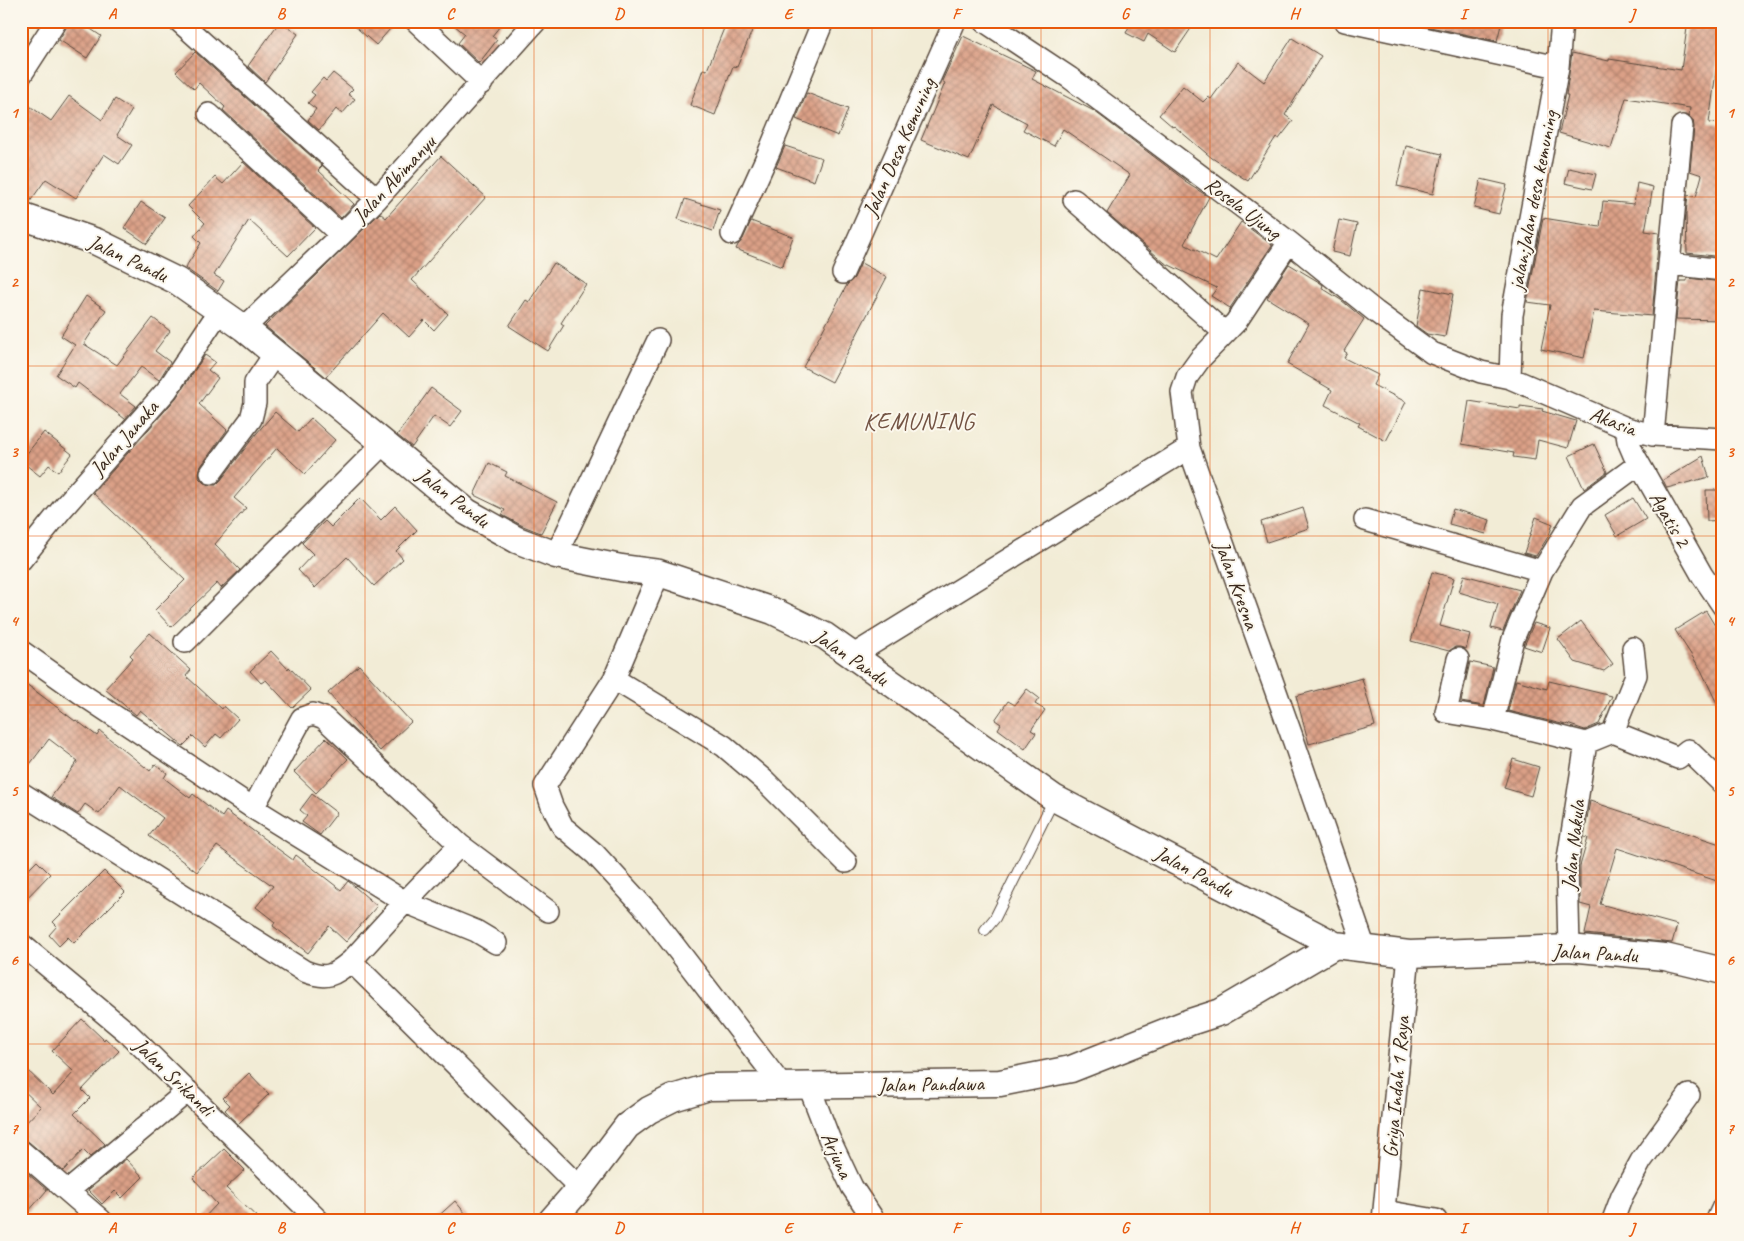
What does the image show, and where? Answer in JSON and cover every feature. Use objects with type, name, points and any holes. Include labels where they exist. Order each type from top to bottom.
[{"type":"street","points":[[21,76],[56,21]]},
{"type":"street","points":[[179,21],[377,199]]},
{"type":"street","points":[[416,21],[482,83]]},
{"type":"street","name":"Jalan Abimanyu","points":[[244,328],[377,199],[536,21]]},
{"type":"street","points":[[732,234],[769,152],[823,21]]},
{"type":"street","name":"Jalan Desa Kemuning","points":[[844,273],[955,21]]},
{"type":"street","name":"Rosela Ujung","points":[[984,21],[1070,78],[1289,242],[1376,312],[1432,353],[1481,372],[1510,378]]},
{"type":"street","points":[[1345,21],[1558,67]]},
{"type":"street","name":"jalan;Jalan desa kemuning","points":[[1510,378],[1512,315],[1558,67],[1562,21]]},
{"type":"street","points":[[209,114],[341,235]]},
{"type":"street","points":[[1653,435],[1682,126]]},
{"type":"street","points":[[1074,200],[1225,332]]},
{"type":"street","name":"Jalan Pandu","points":[[21,216],[96,242],[177,281],[244,328],[274,355],[468,512],[517,540],[556,555],[621,568],[659,573],[773,610],[824,636],[1054,798],[1335,945],[1409,954],[1570,948],[1665,957],[1723,971]]},
{"type":"street","name":"Jalan Kresna","points":[[1289,242],[1236,322],[1200,359],[1187,377],[1182,392],[1189,448],[1294,742],[1365,949]]},
{"type":"street","points":[[1670,264],[1723,270]]},
{"type":"street","name":"Jalan Janaka","points":[[21,560],[62,509],[167,390],[220,310]]},
{"type":"street","points":[[556,555],[658,340]]},
{"type":"street","points":[[211,473],[251,419],[255,403],[255,383],[274,355]]},
{"type":"street","name":"Akasia","points":[[1510,378],[1626,428],[1653,435],[1723,439]]},
{"type":"street","name":"Agatis 2","points":[[1626,428],[1628,441],[1639,464],[1702,575],[1723,606]]},
{"type":"street","points":[[185,642],[384,443]]},
{"type":"street","points":[[852,656],[1189,448]]},
{"type":"street","points":[[1493,720],[1513,639],[1542,570],[1582,506],[1639,464]]},
{"type":"street","points":[[1365,520],[1542,570]]},
{"type":"street","points":[[659,573],[614,679],[545,786],[552,806],[563,827],[595,854],[650,914],[782,1086]]},
{"type":"street","points":[[1612,732],[1636,675],[1632,648]]},
{"type":"street","points":[[21,651],[89,699],[253,808],[405,902],[476,930],[496,942]]},
{"type":"street","points":[[1458,660],[1446,712],[1493,720],[1586,742],[1612,732],[1678,758],[1688,750],[1723,784]]},
{"type":"street","points":[[614,679],[724,746],[765,781],[846,862]]},
{"type":"street","points":[[253,808],[302,718],[312,714],[324,718],[460,845],[548,911]]},
{"type":"street","name":"Jalan Nakula","points":[[1570,948],[1567,865],[1586,742]]},
{"type":"street","points":[[21,793],[304,971],[318,976],[328,976],[336,973],[351,961],[460,845]]},
{"type":"street","name":"Jalan Srikandi","points":[[21,944],[128,1033],[188,1091],[311,1217]]},
{"type":"street","name":"Jalan Pandawa","points":[[552,1220],[580,1188],[627,1126],[649,1110],[673,1098],[709,1087],[1000,1083],[1070,1069],[1190,1022],[1221,1012],[1335,945]]},
{"type":"street","name":"Griya Indah 1 Raya","points":[[1384,1215],[1409,954]]},
{"type":"street","points":[[351,961],[580,1188]]},
{"type":"street","name":"Arjuna","points":[[809,1086],[829,1138],[852,1187],[874,1220]]},
{"type":"street","points":[[68,1192],[188,1091]]},
{"type":"street","points":[[1613,1220],[1622,1196],[1641,1161],[1689,1095]]},
{"type":"street","points":[[21,1152],[101,1220]]},
{"type":"street","points":[[1716,1220],[1723,1207]]},
{"type":"street","points":[[1384,1215],[1436,1220]]},
{"type":"lane","points":[[985,930],[994,918],[1054,798]]},
{"type":"building","points":[[68,21],[79,21],[101,36],[87,58],[59,40]]},
{"type":"building","points":[[280,21],[298,34],[265,82],[248,66]]},
{"type":"building","points":[[349,21],[397,21],[376,45]]},
{"type":"building","points":[[449,21],[504,21],[492,36],[497,40],[479,63],[458,43],[465,34]]},
{"type":"building","points":[[727,21],[756,21],[737,67],[733,66],[715,115],[690,105],[703,69],[707,70]]},
{"type":"building","points":[[1130,21],[1196,21],[1175,52],[1148,34],[1144,42],[1126,33]]},
{"type":"building","points":[[1412,21],[1502,21],[1497,41],[1411,23]]},
{"type":"building","points":[[1688,21],[1723,21],[1709,123],[1723,124],[1723,148],[1718,197],[1723,196],[1723,257],[1687,253],[1686,214],[1688,195],[1696,197],[1702,175],[1690,171],[1694,127],[1693,120],[1689,116],[1690,108],[1626,98],[1611,148],[1559,133],[1568,95],[1566,95],[1572,53],[1609,61],[1609,59],[1681,70]]},
{"type":"building","points":[[963,36],[1036,71],[1032,79],[1094,111],[1185,182],[1209,197],[1184,244],[1216,260],[1241,222],[1272,245],[1230,308],[1211,296],[1217,288],[1165,263],[1107,213],[1130,175],[1063,129],[1054,146],[1023,130],[1027,123],[993,105],[969,160],[921,140],[945,83],[942,81]]},
{"type":"building","points":[[1292,38],[1321,56],[1285,115],[1293,121],[1279,139],[1276,137],[1248,181],[1212,158],[1159,115],[1183,86],[1203,102],[1208,97],[1211,99],[1238,62],[1264,82]]},
{"type":"building","points":[[195,52],[322,166],[318,170],[354,204],[341,218],[223,110],[225,107],[199,83],[194,89],[176,72]]},
{"type":"building","points":[[333,73],[353,89],[348,94],[355,99],[342,114],[336,109],[319,130],[308,120],[316,109],[308,103],[315,95],[311,92],[323,78],[326,81]]},
{"type":"building","points":[[807,93],[848,109],[838,136],[796,119]]},
{"type":"building","points":[[69,96],[102,120],[115,99],[132,110],[117,135],[132,145],[119,164],[104,154],[76,198],[46,179],[29,203],[21,201],[21,100],[51,121]]},
{"type":"building","points":[[785,146],[822,158],[814,181],[776,167]]},
{"type":"building","points":[[1406,146],[1442,154],[1433,194],[1397,186]]},
{"type":"building","points":[[441,156],[486,197],[412,280],[448,314],[434,330],[424,320],[409,337],[383,313],[326,377],[265,326],[380,213],[386,218]]},
{"type":"building","points":[[243,162],[315,228],[288,256],[249,220],[214,275],[224,281],[218,291],[185,268],[201,243],[194,236],[205,223],[188,206],[215,177],[223,184]]},
{"type":"building","points":[[1569,168],[1596,174],[1592,189],[1565,183]]},
{"type":"building","points":[[1481,179],[1507,185],[1499,214],[1474,208]]},
{"type":"building","points":[[1637,183],[1653,187],[1645,231],[1659,233],[1652,316],[1594,311],[1584,358],[1541,349],[1550,305],[1527,302],[1543,218],[1600,227],[1603,201],[1634,204]]},
{"type":"building","points":[[685,199],[720,210],[713,231],[678,219]]},
{"type":"building","points":[[141,202],[165,218],[147,244],[124,228]]},
{"type":"building","points":[[1339,220],[1357,224],[1350,256],[1332,252]]},
{"type":"building","points":[[751,221],[793,237],[782,267],[736,249]]},
{"type":"building","points":[[554,263],[586,284],[561,323],[564,325],[548,351],[509,326],[526,300],[529,302]]},
{"type":"building","points":[[861,263],[887,277],[832,382],[803,367],[847,285],[854,278]]},
{"type":"building","points":[[1289,264],[1319,282],[1323,285],[1322,288],[1341,300],[1364,319],[1344,351],[1347,353],[1344,358],[1378,375],[1373,385],[1406,402],[1386,441],[1358,426],[1360,423],[1325,405],[1332,390],[1287,364],[1309,324],[1267,298]]},
{"type":"building","points":[[1687,278],[1723,282],[1722,320],[1676,319],[1680,281],[1687,281]]},
{"type":"building","points":[[1423,288],[1453,294],[1445,337],[1427,334],[1416,326]]},
{"type":"building","points":[[86,296],[106,310],[84,344],[117,365],[153,318],[170,331],[155,351],[170,362],[159,380],[141,367],[120,394],[136,406],[125,419],[78,383],[75,388],[56,375],[75,345],[61,336]]},
{"type":"building","points":[[205,355],[215,362],[208,370],[218,378],[199,404],[227,430],[201,466],[199,478],[204,483],[216,485],[221,480],[275,412],[298,432],[311,418],[335,440],[305,474],[277,448],[234,498],[246,508],[215,544],[240,570],[221,588],[217,583],[171,627],[155,610],[185,580],[93,493],[176,398]]},
{"type":"building","points":[[431,388],[462,411],[450,427],[434,416],[412,447],[397,435]]},
{"type":"building","points":[[1469,401],[1520,409],[1520,406],[1543,409],[1542,411],[1576,421],[1568,448],[1538,440],[1535,460],[1513,457],[1514,453],[1462,444]]},
{"type":"building","points":[[44,432],[72,454],[58,472],[49,465],[40,476],[21,461]]},
{"type":"building","points":[[1594,444],[1607,472],[1584,489],[1569,456]]},
{"type":"building","points":[[1703,456],[1709,477],[1667,488],[1663,480]]},
{"type":"building","points":[[489,463],[507,472],[505,476],[557,502],[541,533],[502,515],[505,510],[474,495]]},
{"type":"building","points":[[1706,490],[1723,490],[1723,520],[1707,521]]},
{"type":"building","points":[[360,498],[381,520],[395,506],[417,530],[396,551],[403,559],[374,586],[347,557],[315,588],[298,570],[313,554],[302,543],[325,521],[331,527]]},
{"type":"building","points":[[1633,498],[1646,519],[1617,536],[1605,515]]},
{"type":"building","points":[[1303,508],[1309,528],[1267,542],[1261,522]]},
{"type":"building","points":[[1453,509],[1490,520],[1486,534],[1449,524]]},
{"type":"building","points":[[1536,517],[1553,524],[1549,535],[1536,556],[1524,553]]},
{"type":"building","points":[[1432,572],[1454,578],[1440,626],[1470,634],[1466,649],[1455,647],[1449,651],[1411,641]]},
{"type":"building","points":[[1464,575],[1520,590],[1503,631],[1491,628],[1498,604],[1459,592]]},
{"type":"building","points":[[1706,611],[1723,639],[1723,716],[1701,670],[1675,630]]},
{"type":"building","points":[[1581,621],[1613,664],[1604,671],[1575,662],[1558,639]]},
{"type":"building","points":[[1534,623],[1550,628],[1542,652],[1524,646]]},
{"type":"building","points":[[150,633],[191,670],[186,676],[222,709],[224,706],[238,719],[221,738],[216,734],[205,747],[193,736],[183,746],[140,710],[136,715],[105,689],[133,658],[130,655]]},
{"type":"building","points":[[271,651],[311,690],[292,708],[266,680],[261,683],[250,671]]},
{"type":"building","points":[[1470,662],[1493,667],[1484,706],[1461,702]]},
{"type":"building","points":[[359,665],[411,722],[380,751],[328,693]]},
{"type":"building","points":[[1362,678],[1375,726],[1309,744],[1296,696]]},
{"type":"building","points":[[21,680],[97,736],[100,731],[150,771],[155,764],[167,773],[164,778],[190,798],[193,794],[222,817],[226,811],[293,860],[296,855],[341,890],[348,881],[377,906],[346,942],[329,926],[308,953],[273,926],[275,922],[256,907],[273,886],[217,846],[197,872],[149,836],[163,818],[120,785],[99,814],[85,804],[78,814],[51,797],[78,761],[49,739],[21,776]]},
{"type":"building","points":[[1516,680],[1547,689],[1549,681],[1612,696],[1599,724],[1585,730],[1567,724],[1508,711]]},
{"type":"building","points":[[1027,689],[1039,698],[1035,704],[1045,710],[1031,730],[1036,733],[1025,749],[998,729],[1001,724],[995,720],[1008,701],[1015,705]]},
{"type":"building","points":[[326,738],[348,759],[316,793],[294,772]]},
{"type":"building","points":[[1513,759],[1539,767],[1531,796],[1504,788]]},
{"type":"building","points":[[312,794],[337,813],[320,835],[302,822],[307,816],[300,810]]},
{"type":"building","points":[[1590,801],[1723,845],[1723,883],[1617,848],[1600,904],[1677,925],[1672,943],[1585,934],[1591,907],[1580,904],[1580,866],[1588,838],[1584,837]]},
{"type":"building","points":[[37,861],[50,874],[21,904],[21,877]]},
{"type":"building","points":[[104,871],[125,892],[74,943],[68,937],[59,946],[49,935],[57,926],[53,922]]},
{"type":"building","points":[[82,1019],[119,1051],[82,1090],[90,1098],[74,1114],[105,1144],[90,1157],[83,1150],[63,1171],[29,1142],[21,1139],[21,1128],[41,1107],[21,1088],[21,1064],[53,1095],[74,1072],[52,1051]]},
{"type":"building","points":[[249,1073],[269,1094],[238,1124],[225,1110],[230,1105],[223,1098]]},
{"type":"building","points":[[224,1149],[245,1170],[226,1188],[260,1220],[202,1220],[217,1204],[193,1178]]},
{"type":"building","points":[[126,1159],[143,1177],[122,1198],[115,1191],[102,1204],[88,1190]]},
{"type":"building","points":[[21,1168],[47,1190],[21,1220]]},
{"type":"building","points":[[455,1201],[471,1220],[434,1220]]},
{"type":"district","name":"KEMUNING","points":[[919,421]]}]
